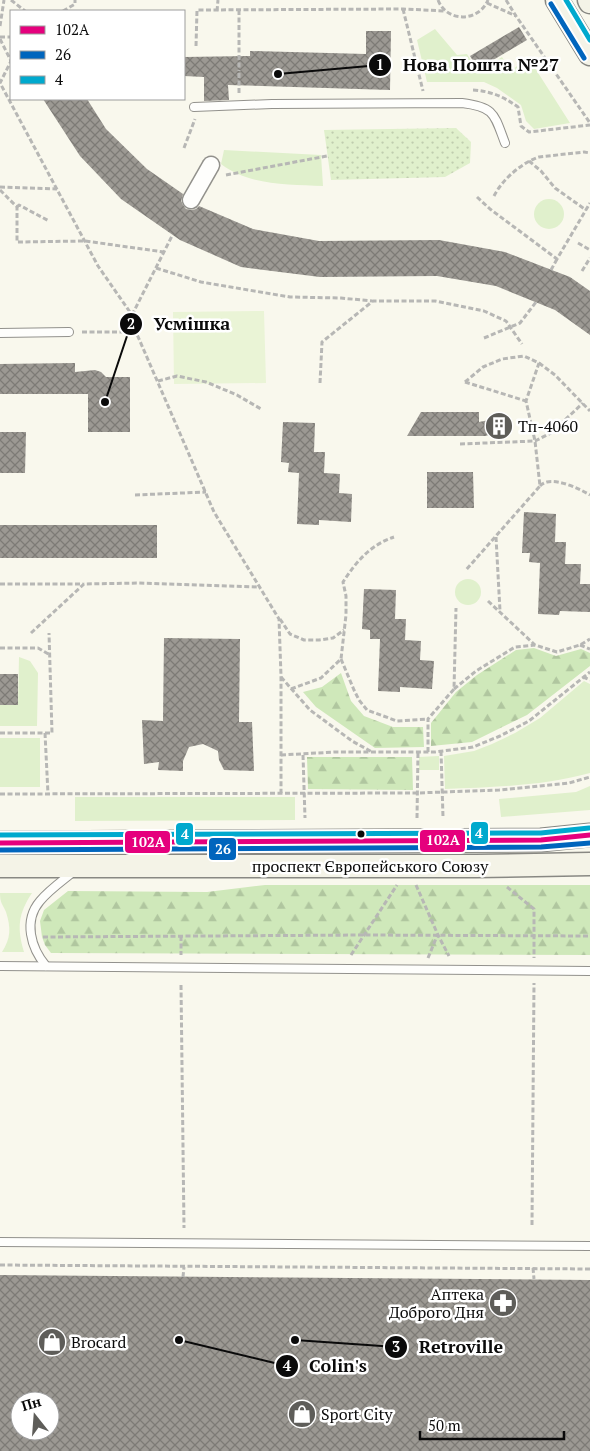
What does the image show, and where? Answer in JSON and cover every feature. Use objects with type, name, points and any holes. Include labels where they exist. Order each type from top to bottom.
[{"type":"main road","points":[[557,0],[590,54]]},
{"type":"main road","name":"проспект Європейського Союзу","points":[[0,842],[541,840],[590,835]]},
{"type":"main road","name":"проспект Європейського Союзу","points":[[0,866],[476,866],[590,864]]},
{"type":"street","points":[[191,200],[211,165]]},
{"type":"lane","points":[[194,107],[462,103],[486,108],[497,122],[505,143]]},
{"type":"lane","points":[[0,333],[69,332]]},
{"type":"lane","points":[[46,966],[38,956],[31,937],[31,923],[34,912],[40,901],[79,866]]},
{"type":"lane","points":[[0,966],[590,971]]},
{"type":"lane","points":[[0,1242],[590,1246]]},
{"type":"path","points":[[0,26],[4,0]]},
{"type":"path","points":[[11,0],[24,10]]},
{"type":"path","points":[[65,10],[75,4],[75,0]]},
{"type":"path","points":[[217,11],[218,0]]},
{"type":"path","points":[[438,0],[446,11],[454,16],[464,18],[473,16],[481,11],[488,2],[516,16]]},
{"type":"path","points":[[469,89],[484,90],[503,97],[518,107],[521,126],[529,132],[590,124],[506,0]]},
{"type":"path","points":[[196,46],[197,10],[403,9],[446,11]]},
{"type":"path","points":[[403,9],[426,103]]},
{"type":"path","points":[[239,10],[239,105]]},
{"type":"path","points":[[0,38],[10,59]]},
{"type":"path","points":[[10,63],[0,83],[98,266],[132,316],[136,332],[214,512],[290,634],[304,640],[318,640],[333,638],[344,630]]},
{"type":"path","points":[[184,148],[197,114],[194,107]]},
{"type":"path","points":[[494,196],[507,179],[529,161],[539,157],[590,153]]},
{"type":"path","points":[[226,175],[327,156]]},
{"type":"path","points":[[529,161],[541,171],[555,188],[586,210]]},
{"type":"path","points":[[0,188],[57,189]]},
{"type":"path","points":[[0,188],[17,207],[18,242],[85,241],[164,252]]},
{"type":"path","points":[[477,197],[490,209],[557,258]]},
{"type":"path","points":[[551,270],[590,203]]},
{"type":"path","points":[[17,207],[19,205],[49,221]]},
{"type":"path","points":[[132,316],[172,236]]},
{"type":"path","points":[[578,243],[590,250]]},
{"type":"path","points":[[582,271],[590,258]]},
{"type":"path","points":[[156,268],[201,282],[290,297],[373,301],[435,301],[484,311],[506,321],[522,344]]},
{"type":"path","points":[[320,383],[322,342],[373,301]]},
{"type":"path","points":[[484,338],[512,328],[520,323],[536,302]]},
{"type":"path","points":[[69,332],[136,332]]},
{"type":"path","points":[[526,401],[465,382],[483,367],[502,360],[524,356],[555,374],[590,411]]},
{"type":"path","points":[[539,363],[526,401],[535,441],[540,486]]},
{"type":"path","points":[[158,381],[177,376],[206,382],[237,395],[261,409]]},
{"type":"path","points":[[460,444],[535,441],[551,433],[583,403]]},
{"type":"path","points":[[466,570],[540,486],[548,481],[567,484],[590,495]]},
{"type":"path","points":[[135,495],[206,492]]},
{"type":"path","points":[[394,537],[382,541],[372,548],[355,563],[343,582],[346,596],[341,659],[359,700],[367,710],[397,721],[428,719]]},
{"type":"path","points":[[496,537],[500,612]]},
{"type":"path","points":[[0,584],[139,583],[260,587]]},
{"type":"path","points":[[31,634],[84,584]]},
{"type":"path","points":[[488,601],[535,645]]},
{"type":"path","points":[[454,689],[456,608]]},
{"type":"path","points":[[279,619],[281,793]]},
{"type":"path","points":[[0,734],[52,733],[49,633]]},
{"type":"path","points":[[428,752],[428,719],[454,689],[476,672],[515,647],[535,645],[557,652],[580,645],[590,639]]},
{"type":"path","points":[[580,645],[590,649]]},
{"type":"path","points":[[0,648],[38,648],[50,655]]},
{"type":"path","points":[[291,689],[322,678],[341,659]]},
{"type":"path","points":[[281,755],[335,752],[428,752],[473,747],[530,720],[590,672]]},
{"type":"path","points":[[281,676],[310,710],[352,741],[373,752]]},
{"type":"path","points":[[583,677],[590,680]]},
{"type":"path","points":[[46,733],[48,794]]},
{"type":"path","points":[[441,751],[443,817]]},
{"type":"path","points":[[418,752],[418,818]]},
{"type":"path","points":[[303,755],[305,818]]},
{"type":"path","points":[[0,794],[417,793],[499,790],[569,783],[590,777]]},
{"type":"path","points":[[414,882],[450,958]]},
{"type":"path","points":[[350,957],[399,883]]},
{"type":"path","points":[[506,886],[534,909],[534,959]]},
{"type":"path","points":[[428,958],[438,935]]},
{"type":"path","points":[[180,936],[181,957]]},
{"type":"path","points":[[42,937],[590,936]]},
{"type":"path","points":[[532,1225],[534,983]]},
{"type":"path","points":[[181,985],[184,1228]]},
{"type":"path","points":[[0,1265],[590,1269]]},
{"type":"path","points":[[183,1277],[184,1267]]},
{"type":"path","points":[[533,1268],[534,1279]]},
{"type":"green space","points":[[435,29],[457,55],[467,54],[478,72],[502,57],[511,71],[528,57],[570,123],[534,129],[526,121],[521,105],[497,88],[484,82],[427,82],[417,40]]},
{"type":"green space","points":[[456,128],[471,142],[470,163],[445,177],[331,180],[324,130]]},
{"type":"green space","points":[[224,150],[321,155],[323,186],[283,184],[244,176],[221,164]]},
{"type":"green space","points":[[549,199],[560,203],[564,214],[560,225],[549,229],[538,225],[534,214],[538,203]]},
{"type":"green space","points":[[264,311],[266,383],[174,384],[173,312]]},
{"type":"green space","points":[[468,579],[477,583],[481,592],[477,601],[468,605],[459,601],[455,592],[459,583]]},
{"type":"green space","points":[[534,648],[556,656],[581,649],[590,653],[590,666],[527,715],[472,742],[431,746],[431,723],[456,692],[477,675],[516,650]]},
{"type":"green space","points":[[19,657],[30,661],[38,673],[37,726],[0,726],[0,705],[18,705]]},
{"type":"green space","points":[[341,673],[351,701],[364,716],[393,727],[423,727],[424,747],[375,748],[316,707],[303,692],[322,687]]},
{"type":"green space","points":[[584,681],[590,684],[590,773],[536,783],[445,789],[444,756],[474,751],[515,733],[540,718]]},
{"type":"green space","points":[[0,738],[40,738],[40,787],[0,787]]},
{"type":"green space","points":[[439,756],[439,770],[419,770],[419,757]]},
{"type":"green space","points":[[307,757],[412,757],[413,790],[308,789]]},
{"type":"green space","points":[[590,786],[590,810],[501,817],[499,799],[576,792]]},
{"type":"green space","points":[[75,797],[295,797],[295,820],[75,821]]},
{"type":"green space","points":[[265,885],[590,885],[590,955],[51,953],[42,937],[40,921],[44,910],[68,891],[207,892]]},
{"type":"green space","points":[[0,893],[32,893],[20,921],[20,936],[24,952],[2,952],[9,937],[9,923]]},
{"type":"building","points":[[519,27],[527,40],[478,69],[470,56]]},
{"type":"building","points":[[366,31],[391,31],[390,90],[228,85],[229,100],[204,101],[204,77],[185,76],[185,57],[250,56],[250,51],[366,54]]},
{"type":"building","points":[[44,100],[88,100],[106,129],[147,169],[183,194],[181,201],[186,209],[192,210],[199,206],[253,229],[319,241],[439,240],[505,252],[570,277],[590,291],[590,335],[555,310],[496,286],[437,276],[320,277],[241,267],[180,240],[121,199],[80,156]]},
{"type":"building","points":[[75,363],[75,372],[95,370],[101,372],[106,377],[130,377],[130,432],[88,432],[88,394],[0,394],[0,364]]},
{"type":"building","points":[[421,412],[479,412],[479,422],[503,417],[506,431],[485,436],[407,436]]},
{"type":"building","points":[[283,422],[315,423],[314,452],[325,452],[324,473],[340,474],[339,493],[352,494],[351,522],[319,520],[319,525],[297,524],[299,473],[288,472],[289,463],[281,462]]},
{"type":"building","points":[[0,432],[26,432],[25,473],[0,473]]},
{"type":"building","points":[[427,472],[473,472],[474,508],[427,508]]},
{"type":"building","points":[[524,512],[556,514],[555,542],[566,542],[565,564],[581,564],[580,584],[590,584],[590,612],[560,611],[559,615],[538,614],[540,563],[529,562],[530,553],[522,553]]},
{"type":"building","points":[[0,525],[157,525],[157,558],[0,558]]},
{"type":"building","points":[[364,589],[396,590],[395,619],[406,619],[405,640],[421,641],[420,660],[434,661],[432,689],[400,687],[400,692],[378,691],[380,639],[370,639],[370,630],[362,629]]},
{"type":"building","points":[[164,638],[240,639],[239,722],[252,722],[254,771],[224,770],[219,760],[218,751],[203,744],[189,747],[183,761],[183,771],[158,770],[159,762],[144,764],[142,720],[163,721]]},
{"type":"building","points":[[0,674],[18,674],[18,705],[0,705]]},
{"type":"building","points":[[0,1275],[590,1280],[590,1451],[0,1451]]},
{"type":"transit line","name":"4","points":[[566,0],[590,40]]},
{"type":"transit line","name":"26","points":[[551,4],[584,58]]},
{"type":"transit line","name":"4","points":[[0,835],[541,833],[589,828]]},
{"type":"transit line","name":"102А","points":[[0,843],[541,840],[590,835]]},
{"type":"transit line","name":"26","points":[[0,850],[541,847],[590,843]]},
{"type":"place","name":"Нова Пошта №27","points":[[278,74]]},
{"type":"place","name":"Усмішка","points":[[105,402]]},
{"type":"place","name":"Тп-4060","points":[[499,426]]},
{"type":"place","name":"Аптека Доброго Дня","points":[[503,1303]]},
{"type":"place","name":"Colin's","points":[[179,1340]]},
{"type":"place","name":"Retroville","points":[[295,1340]]},
{"type":"place","name":"Brocard","points":[[52,1342]]},
{"type":"place","name":"Sport City","points":[[302,1414]]}]
